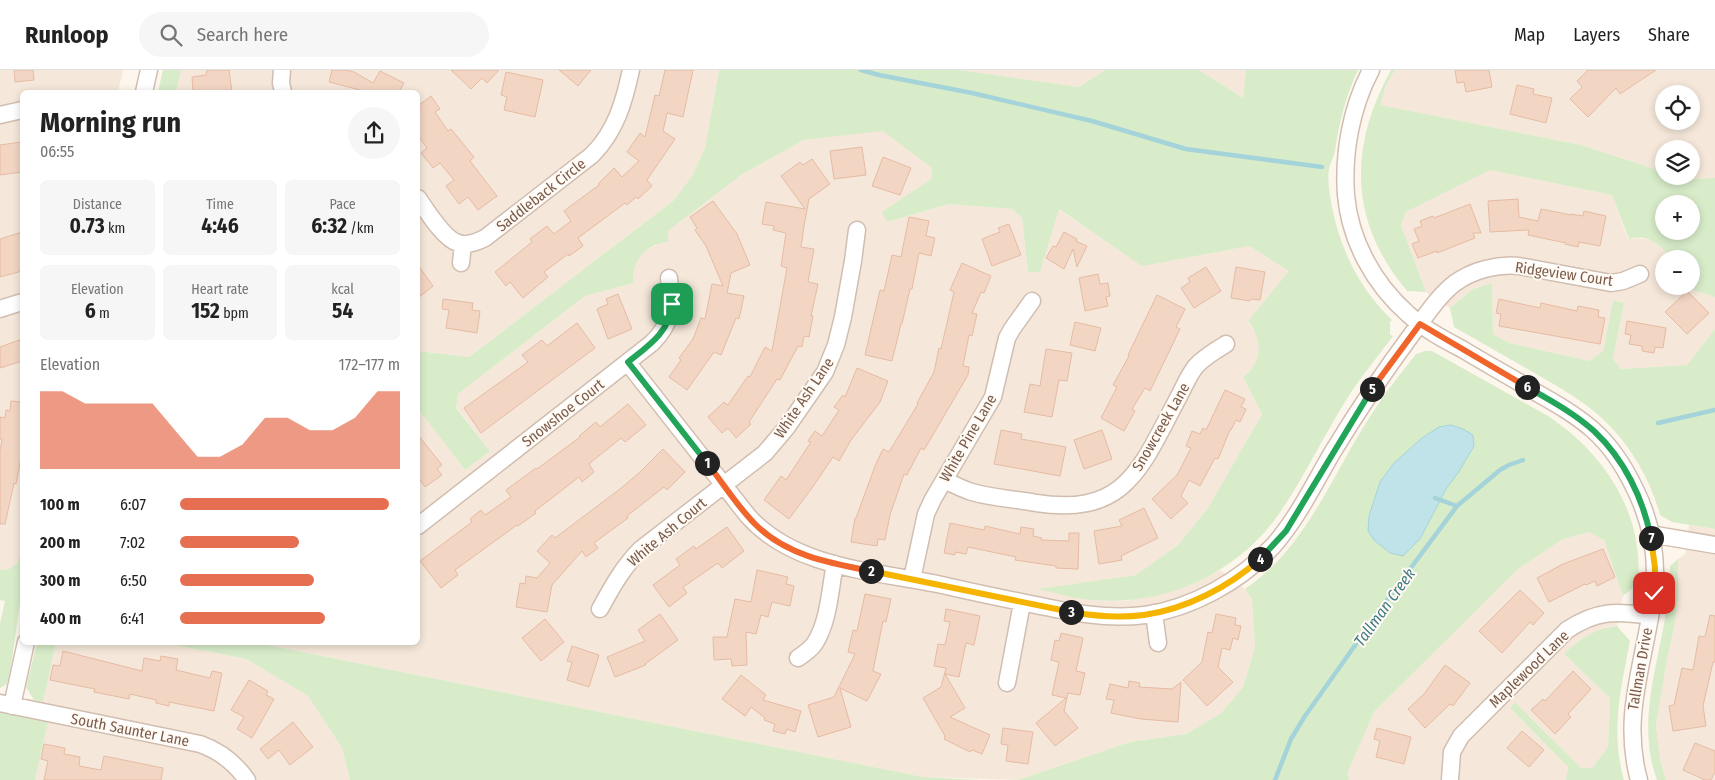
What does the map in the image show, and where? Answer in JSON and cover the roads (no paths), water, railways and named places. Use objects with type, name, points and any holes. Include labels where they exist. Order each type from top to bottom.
[{"type":"street","points":[[144,90],[149,70]]},
{"type":"street","points":[[282,70],[280,83],[283,90]]},
{"type":"street","name":"Saddleback Circle","points":[[463,244],[473,243],[485,238],[600,147],[619,116],[631,70]]},
{"type":"street","name":"Tallman Drive","points":[[1371,70],[1355,109],[1349,138],[1346,177],[1348,208],[1356,240],[1376,278],[1397,304],[1420,324],[1560,406],[1594,431],[1616,456],[1641,500],[1650,534],[1655,582],[1632,720],[1632,748],[1639,780]]},
{"type":"street","points":[[0,115],[20,110]]},
{"type":"street","points":[[420,201],[446,235],[456,243],[463,244],[461,263]]},
{"type":"street","name":"White Ash Lane","points":[[724,485],[756,461],[772,445],[832,359],[843,317],[857,230]]},
{"type":"street","name":"Ridgeview Court","points":[[628,362],[752,520],[772,538],[804,554],[835,564],[1064,611],[1093,615],[1132,616],[1154,613],[1190,601],[1227,584],[1247,570],[1273,546],[1291,523],[1367,396],[1449,288],[1467,276],[1486,269],[1504,266],[1519,266],[1611,283],[1623,281],[1640,274]]},
{"type":"street","name":"Snowshoe Court","points":[[420,524],[658,337],[668,322],[672,304],[669,278]]},
{"type":"street","name":"White Pine Lane","points":[[912,579],[926,514],[993,397],[1007,338],[1032,302]]},
{"type":"street","points":[[0,308],[20,303]]},
{"type":"street","name":"Snowcreek Lane","points":[[944,480],[972,492],[1055,506],[1074,506],[1090,503],[1107,496],[1126,484],[1142,465],[1195,367],[1226,344]]},
{"type":"street","name":"White Ash Court","points":[[600,609],[629,561],[724,485]]},
{"type":"street","points":[[1650,534],[1715,545]]},
{"type":"street","points":[[798,658],[814,644],[819,635],[824,622],[835,564]]},
{"type":"street","points":[[1007,683],[1022,602]]},
{"type":"street","name":"Maplewood Lane","points":[[1450,780],[1452,752],[1461,736],[1567,630],[1586,619],[1606,613],[1623,612],[1650,616]]},
{"type":"street","points":[[1154,613],[1158,643]]},
{"type":"street","points":[[6,704],[25,645]]},
{"type":"street","name":"South Saunter Lane","points":[[6,704],[200,744],[223,755],[248,780]]},
{"type":"water","points":[[1451,425],[1473,435],[1474,446],[1446,489],[1420,539],[1403,556],[1390,553],[1375,541],[1368,531],[1369,516],[1380,482],[1394,463],[1422,438],[1439,427]]},
{"type":"waterway","points":[[861,70],[1092,121],[1186,149],[1322,167]]},
{"type":"waterway","name":"Tallman Creek","points":[[1658,423],[1715,410]]},
{"type":"waterway","name":"Tallman Creek","points":[[1275,780],[1291,739],[1305,716],[1395,589],[1457,506],[1500,470],[1523,460]]},
{"type":"waterway","points":[[1435,498],[1457,506]]}]
